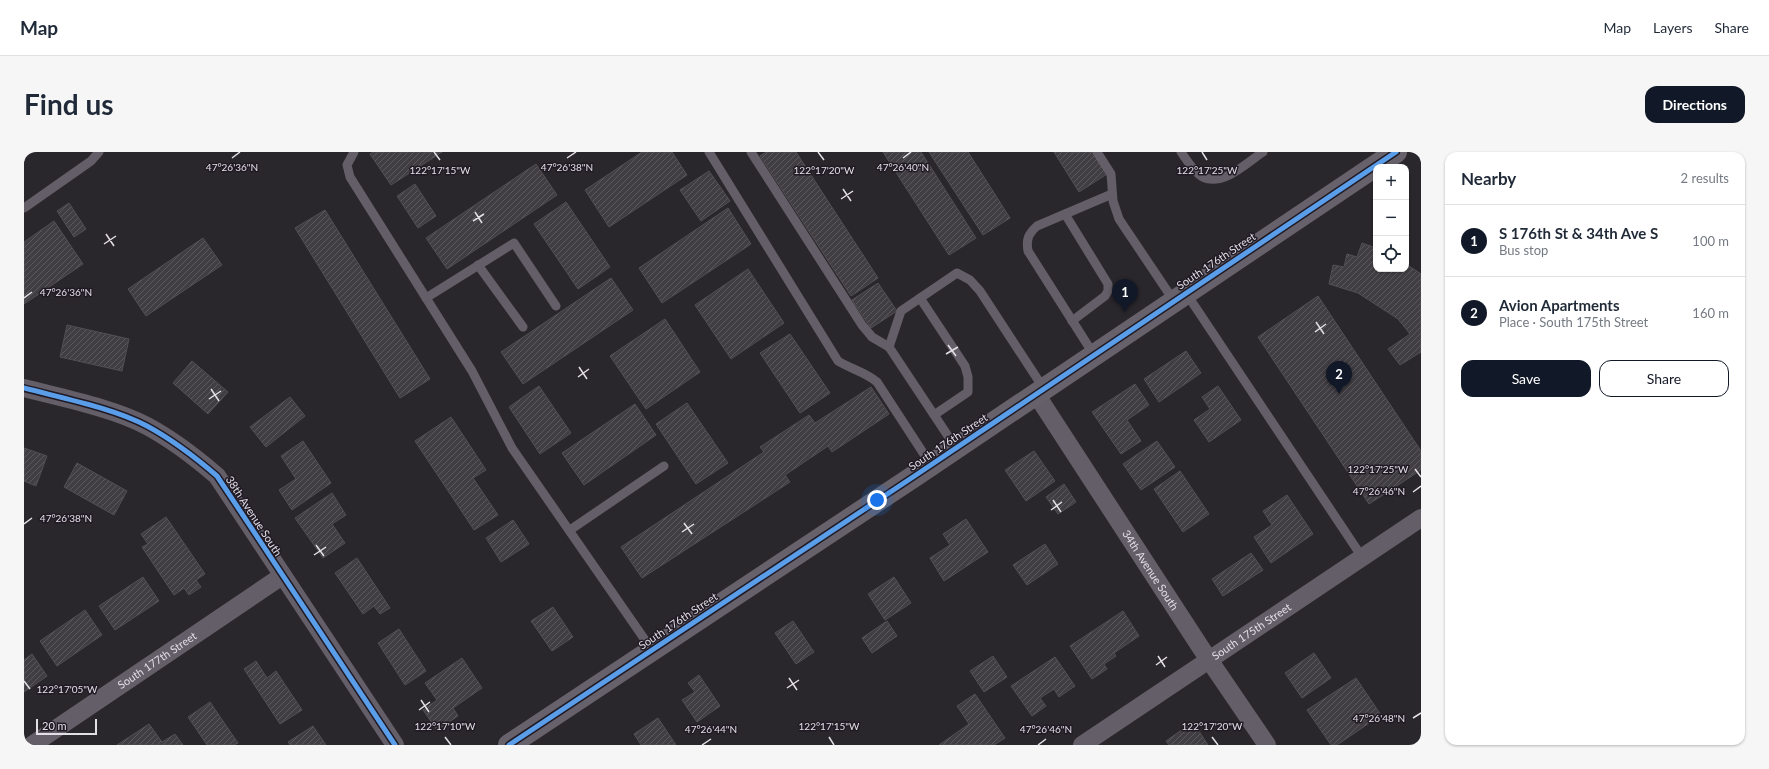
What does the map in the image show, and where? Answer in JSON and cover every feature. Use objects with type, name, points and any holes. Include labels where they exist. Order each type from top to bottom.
[{"type":"street","name":"South 176th Street","points":[[509,745],[931,465],[1396,152]]},
{"type":"street","name":"38th Avenue South","points":[[24,388],[124,416],[147,426],[183,448],[217,476],[395,745]]},
{"type":"street","name":"34th Avenue South","points":[[1040,391],[1209,660],[1267,745]]},
{"type":"street","name":"South 175th Street","points":[[1082,745],[1421,518]]},
{"type":"street","name":"South 177th Street","points":[[32,745],[282,576]]},
{"type":"lane","points":[[24,208],[91,161],[99,152]]},
{"type":"lane","points":[[354,152],[347,165],[350,177],[472,370],[512,448],[652,650]]},
{"type":"lane","points":[[710,152],[838,361],[853,369],[866,373],[877,382],[931,465]]},
{"type":"lane","points":[[752,152],[862,325],[872,337],[889,347],[956,448]]},
{"type":"lane","points":[[1097,152],[1111,174],[1114,209],[1119,219],[1180,297],[1362,557]]},
{"type":"lane","points":[[1181,152],[1200,175],[1214,181],[1225,178],[1263,152]]},
{"type":"lane","points":[[1094,355],[1028,251],[1027,244],[1030,232],[1037,226],[1112,194]]},
{"type":"lane","points":[[1065,214],[1108,284],[1108,291],[1105,296],[1072,321]]},
{"type":"lane","points":[[426,298],[514,243],[556,306]]},
{"type":"lane","points":[[478,265],[523,327]]},
{"type":"lane","points":[[889,347],[901,311],[957,273],[970,280],[980,291],[1040,391]]},
{"type":"lane","points":[[920,298],[964,366],[968,377],[968,392],[934,415]]},
{"type":"lane","points":[[570,530],[664,466]]},
{"type":"building","points":[[373,152],[442,152],[391,185],[370,154]]},
{"type":"building","points":[[642,152],[672,152],[687,175],[609,227],[585,190]]},
{"type":"building","points":[[766,152],[796,152],[878,278],[851,296],[760,156]]},
{"type":"building","points":[[883,152],[921,152],[976,238],[949,255]]},
{"type":"building","points":[[929,152],[968,152],[1010,218],[983,235]]},
{"type":"building","points":[[1054,152],[1093,152],[1107,174],[1079,192]]},
{"type":"building","points":[[536,164],[557,195],[447,269],[426,238]]},
{"type":"building","points":[[709,171],[730,201],[701,221],[680,190]]},
{"type":"building","points":[[415,184],[436,216],[418,228],[397,196]]},
{"type":"building","points":[[566,202],[610,267],[578,289],[534,224]]},
{"type":"building","points":[[69,203],[86,229],[74,237],[57,211]]},
{"type":"building","points":[[728,208],[751,244],[662,303],[639,268]]},
{"type":"building","points":[[325,210],[430,379],[400,398],[295,228]]},
{"type":"building","points":[[54,221],[83,264],[24,304],[24,242]]},
{"type":"building","points":[[203,238],[222,265],[146,316],[128,289]]},
{"type":"building","points":[[1362,243],[1373,247],[1373,272],[1409,272],[1409,266],[1421,274],[1421,352],[1400,365],[1388,349],[1410,334],[1398,319],[1358,293],[1329,284],[1333,265],[1344,267],[1347,254],[1357,257]]},
{"type":"building","points":[[748,269],[784,323],[731,359],[695,305]]},
{"type":"building","points":[[611,278],[633,310],[523,384],[501,352]]},
{"type":"building","points":[[878,283],[897,311],[871,328],[852,300]]},
{"type":"building","points":[[1318,296],[1421,451],[1421,470],[1369,504],[1258,337]]},
{"type":"building","points":[[665,319],[700,372],[646,409],[610,356]]},
{"type":"building","points":[[67,325],[129,339],[122,371],[60,357]]},
{"type":"building","points":[[790,334],[830,393],[800,413],[760,353]]},
{"type":"building","points":[[1186,351],[1201,373],[1159,402],[1144,379]]},
{"type":"building","points":[[192,361],[228,392],[208,414],[173,383]]},
{"type":"building","points":[[1135,384],[1149,405],[1127,420],[1141,441],[1121,454],[1092,412]]},
{"type":"building","points":[[539,386],[571,433],[540,454],[509,407]]},
{"type":"building","points":[[1218,386],[1241,420],[1209,442],[1194,420],[1210,409],[1202,397]]},
{"type":"building","points":[[871,387],[889,414],[832,452],[828,446],[785,475],[790,482],[642,578],[621,547],[764,452],[760,447],[809,415],[815,423]]},
{"type":"building","points":[[290,397],[305,416],[266,447],[250,427]]},
{"type":"building","points":[[687,403],[728,463],[696,484],[656,424]]},
{"type":"building","points":[[635,404],[656,435],[584,485],[562,453]]},
{"type":"building","points":[[451,417],[486,470],[473,478],[498,515],[474,530],[415,441]]},
{"type":"building","points":[[303,441],[331,483],[292,510],[279,490],[296,479],[281,456]]},
{"type":"building","points":[[1157,441],[1175,467],[1141,490],[1123,464]]},
{"type":"building","points":[[24,448],[47,456],[36,486],[24,481]]},
{"type":"building","points":[[1034,451],[1055,481],[1026,501],[1005,470]]},
{"type":"building","points":[[77,463],[127,491],[114,515],[64,487]]},
{"type":"building","points":[[1180,471],[1209,514],[1183,532],[1154,489]]},
{"type":"building","points":[[1064,484],[1076,502],[1058,514],[1046,497]]},
{"type":"building","points":[[332,493],[346,515],[332,524],[345,543],[323,558],[295,518]]},
{"type":"building","points":[[1287,495],[1313,534],[1271,563],[1254,537],[1272,525],[1263,511]]},
{"type":"building","points":[[166,517],[205,574],[196,580],[201,587],[189,595],[184,588],[174,595],[142,547],[148,544],[141,534]]},
{"type":"building","points":[[966,519],[988,552],[944,581],[930,558],[950,545],[943,534]]},
{"type":"building","points":[[513,520],[529,544],[501,562],[486,538]]},
{"type":"building","points":[[1045,544],[1058,564],[1027,585],[1013,565]]},
{"type":"building","points":[[1251,553],[1263,570],[1223,596],[1212,579]]},
{"type":"building","points":[[357,558],[390,608],[380,614],[374,606],[363,614],[335,573]]},
{"type":"building","points":[[143,577],[159,601],[115,630],[99,606]]},
{"type":"building","points":[[894,577],[911,603],[885,620],[868,594]]},
{"type":"building","points":[[553,607],[573,637],[552,651],[531,621]]},
{"type":"building","points":[[85,610],[102,635],[57,666],[40,641]]},
{"type":"building","points":[[1123,611],[1139,636],[1114,653],[1116,656],[1104,664],[1107,669],[1092,679],[1070,646]]},
{"type":"building","points":[[793,621],[814,652],[796,664],[775,633]]},
{"type":"building","points":[[887,621],[897,636],[872,653],[862,638]]},
{"type":"building","points":[[399,629],[426,671],[405,685],[378,643]]},
{"type":"building","points":[[1314,653],[1331,678],[1302,698],[1285,673]]},
{"type":"building","points":[[32,654],[47,676],[24,692],[24,660]]},
{"type":"building","points":[[993,656],[1007,677],[984,692],[970,671]]},
{"type":"building","points":[[1055,657],[1075,686],[1059,697],[1054,689],[1040,698],[1046,706],[1032,716],[1011,686]]},
{"type":"building","points":[[462,658],[482,688],[453,708],[458,716],[437,730],[423,710],[437,700],[425,683]]},
{"type":"building","points":[[256,661],[267,678],[276,671],[302,710],[280,724],[244,669]]},
{"type":"building","points":[[699,675],[720,706],[697,722],[682,700],[695,692],[688,683]]},
{"type":"building","points":[[1356,678],[1381,715],[1337,745],[1331,745],[1307,710]]},
{"type":"building","points":[[975,694],[1005,738],[994,745],[939,745],[969,724],[957,706]]},
{"type":"building","points":[[210,702],[238,743],[234,745],[207,745],[188,717]]},
{"type":"building","points":[[658,718],[676,745],[641,745],[634,734]]},
{"type":"building","points":[[1193,722],[1208,745],[1169,745],[1166,741]]},
{"type":"building","points":[[149,724],[162,742],[175,734],[183,745],[117,745]]},
{"type":"building","points":[[313,726],[326,745],[290,745],[288,742]]},
{"type":"cycle path","points":[[509,745],[916,475],[1396,152]]},
{"type":"cycle path","points":[[24,388],[87,404],[134,420],[157,431],[175,443],[217,476],[395,745]]},
{"type":"place","name":"S 176th St & 34th Ave S","points":[[1125,312]]},
{"type":"place","name":"Avion Apartments","points":[[1339,394]]}]
